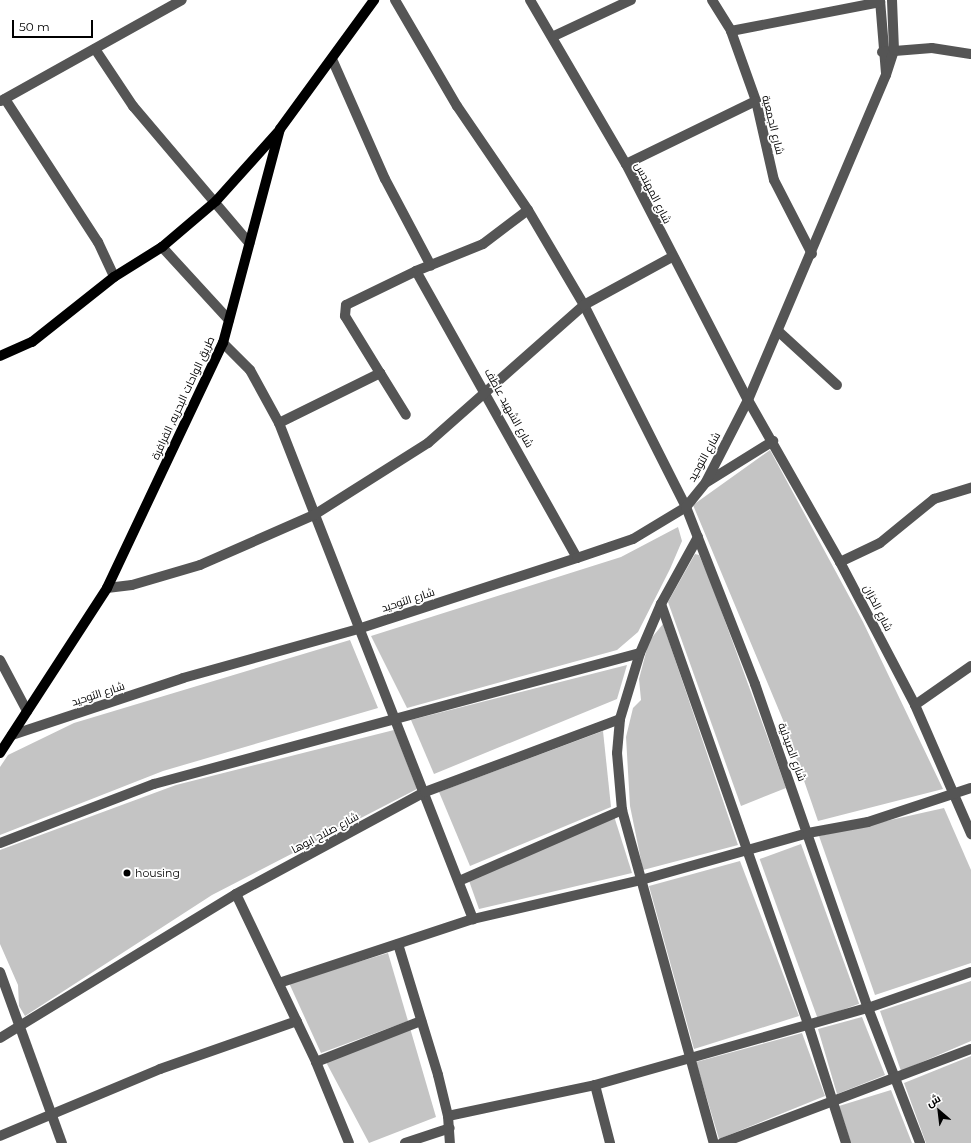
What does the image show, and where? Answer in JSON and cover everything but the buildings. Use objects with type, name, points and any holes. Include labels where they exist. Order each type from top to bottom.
[{"type":"main road","name":"طريق الواحات البحريه, الفرافرة","points":[[0,753],[106,588],[223,343],[248,243],[280,129],[374,0]]},
{"type":"main road","points":[[0,356],[50,329],[114,277],[162,247],[216,201],[280,129]]},
{"type":"street","points":[[114,277],[98,242],[3,100],[182,0]]},
{"type":"street","name":"شارع الصيدلية","points":[[395,0],[457,106],[528,210],[584,305],[686,507],[808,833],[868,1008],[920,1143]]},
{"type":"street","name":"شارع المهندس","points":[[530,0],[554,36],[626,164],[672,257],[748,400]]},
{"type":"street","points":[[554,36],[630,0]]},
{"type":"street","name":"شارع الجمعية","points":[[712,0],[732,31],[756,101],[774,180],[812,254]]},
{"type":"street","points":[[892,0],[894,50]]},
{"type":"street","points":[[732,31],[880,1],[882,52],[886,75]]},
{"type":"street","points":[[882,52],[932,48],[971,54]]},
{"type":"street","points":[[95,49],[133,106],[216,201],[248,243]]},
{"type":"street","name":"شارع التوحيد","points":[[12,735],[182,678],[358,629],[577,558],[633,539],[686,507],[706,482],[748,400],[812,254],[886,75],[894,50]]},
{"type":"street","points":[[332,59],[385,179],[431,266]]},
{"type":"street","points":[[626,164],[756,101]]},
{"type":"street","points":[[406,415],[345,316],[343,308],[416,271],[431,266],[498,236],[528,210]]},
{"type":"street","points":[[162,247],[229,320]]},
{"type":"street","points":[[106,588],[132,585],[200,565],[314,515],[428,443],[485,389],[584,305],[672,257]]},
{"type":"street","name":"شارع الشهيد عاطف","points":[[416,271],[485,389],[577,558]]},
{"type":"street","points":[[778,331],[837,385]]},
{"type":"street","points":[[223,343],[250,370],[279,423],[358,629],[396,717],[474,919]]},
{"type":"street","points":[[279,423],[380,373]]},
{"type":"street","name":"شارع الخزان","points":[[748,400],[773,441],[840,562],[915,705],[955,792],[971,834]]},
{"type":"street","points":[[706,482],[773,441]]},
{"type":"street","points":[[840,562],[880,543],[934,499],[971,488]]},
{"type":"street","points":[[698,537],[661,604],[640,653],[620,718],[617,753],[622,810],[689,1059],[714,1143]]},
{"type":"street","points":[[661,604],[746,851],[808,1024],[846,1143]]},
{"type":"street","points":[[0,843],[118,796],[396,717],[640,653]]},
{"type":"street","points":[[0,660],[27,711]]},
{"type":"street","points":[[915,705],[971,666]]},
{"type":"street","name":"شارع صلاح ابوها","points":[[0,1038],[22,1027],[236,894],[425,792],[620,718]]},
{"type":"street","points":[[279,983],[474,919],[641,880],[808,833],[898,814],[955,792],[971,788]]},
{"type":"street","points":[[459,881],[622,810]]},
{"type":"street","points":[[236,894],[316,1062],[349,1143]]},
{"type":"street","points":[[398,944],[448,1116],[450,1143]]},
{"type":"street","points":[[0,972],[22,1027],[62,1143]]},
{"type":"street","points":[[448,1116],[595,1085],[868,1008],[971,972]]},
{"type":"street","points":[[0,1136],[160,1069],[297,1021]]},
{"type":"street","points":[[316,1062],[421,1021]]},
{"type":"street","points":[[722,1143],[895,1080],[971,1049]]},
{"type":"street","points":[[595,1085],[610,1143]]},
{"type":"street","points":[[405,1143],[450,1128]]},
{"type":"place","name":"housing","points":[[127,873]]}]
